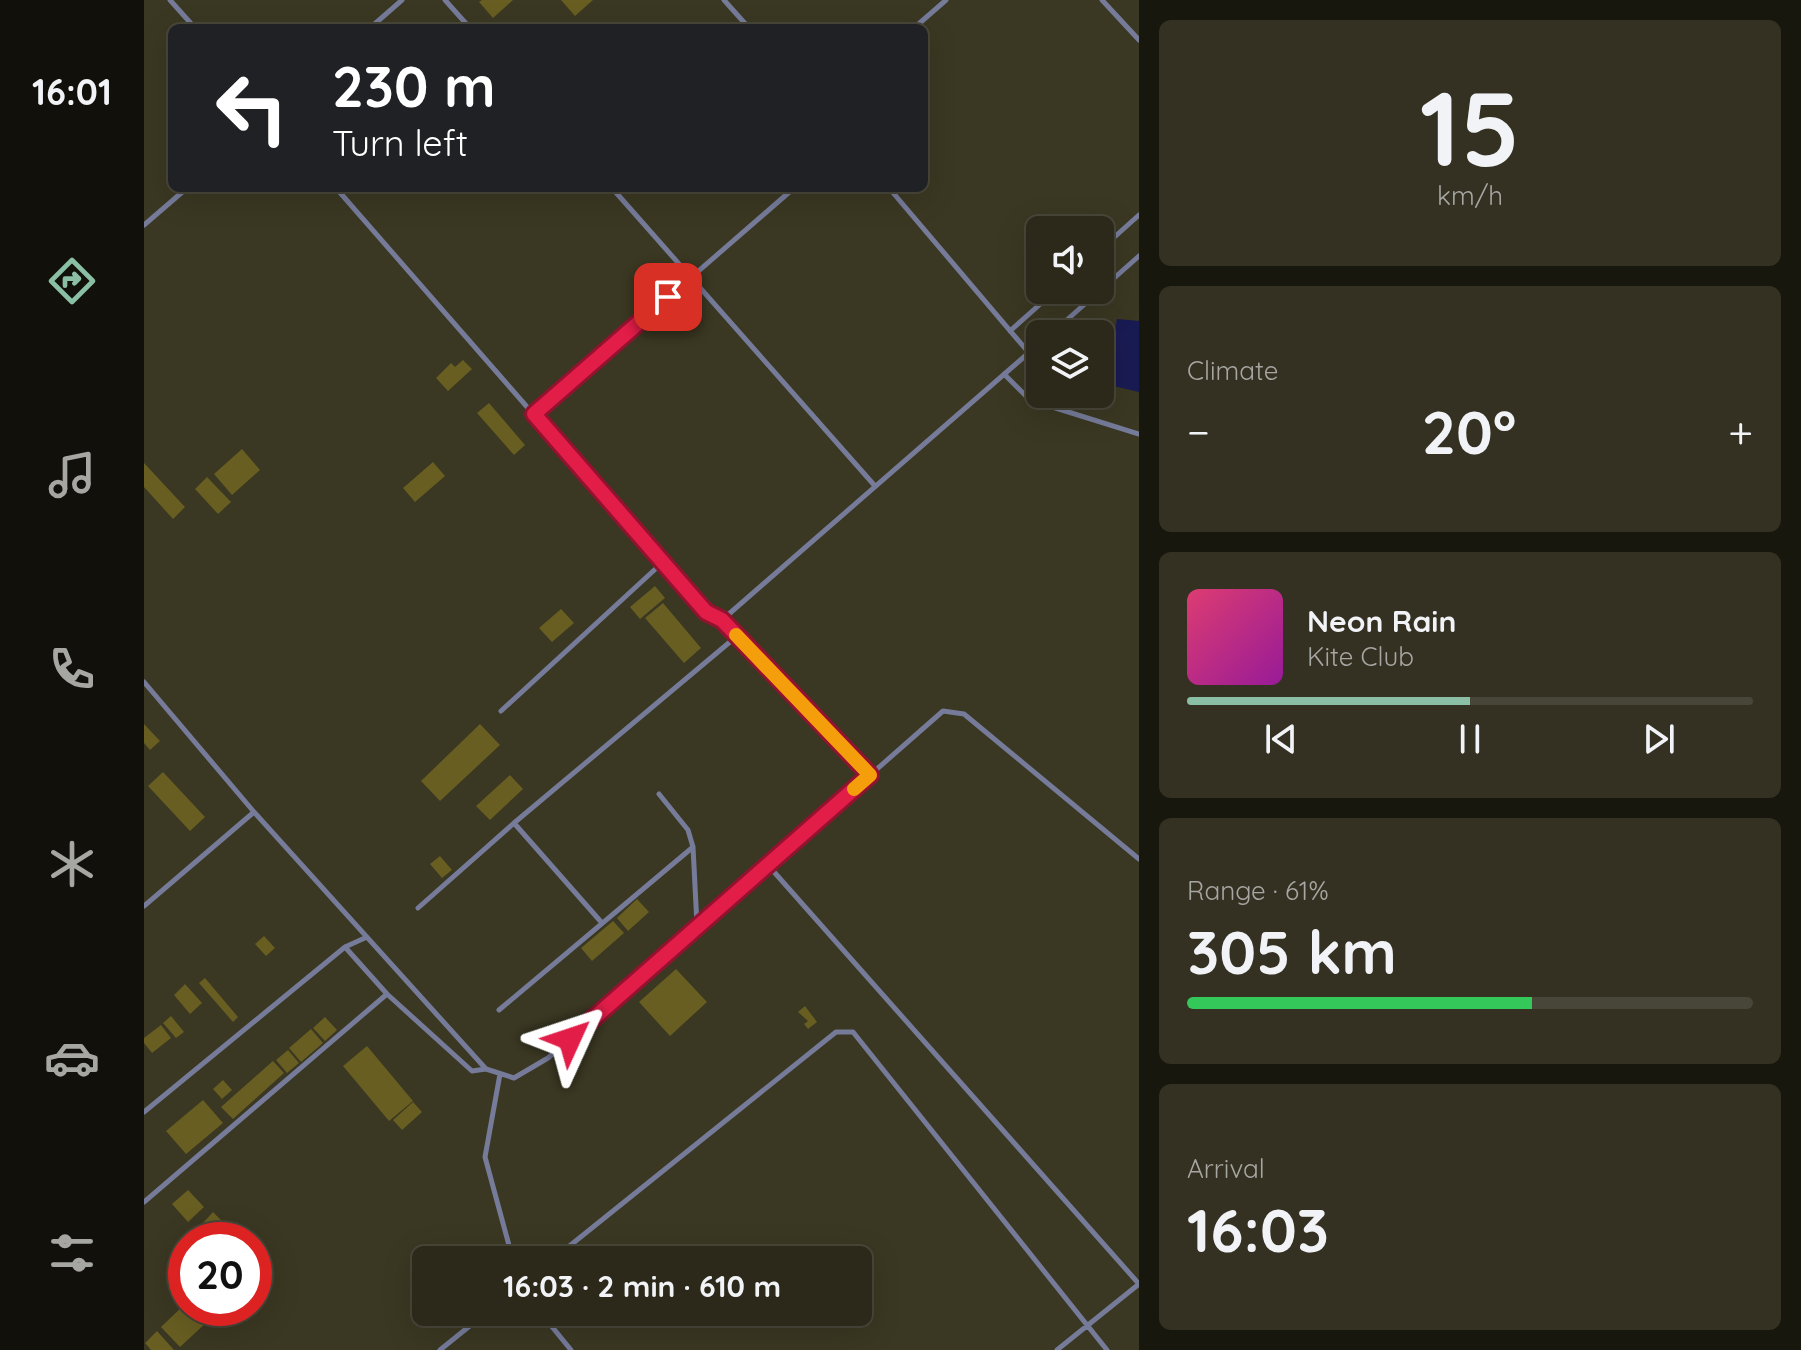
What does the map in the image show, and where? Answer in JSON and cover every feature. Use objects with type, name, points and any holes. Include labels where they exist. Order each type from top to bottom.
[{"type":"lane","points":[[170,0],[191,24]]},
{"type":"lane","points":[[375,24],[402,0]]},
{"type":"lane","points":[[445,0],[466,24]]},
{"type":"lane","points":[[724,0],[745,24]]},
{"type":"lane","points":[[919,24],[946,0]]},
{"type":"lane","points":[[1102,0],[1139,40]]},
{"type":"lane","points":[[144,225],[182,192]]},
{"type":"lane","points":[[340,192],[706,612],[722,620],[870,775]]},
{"type":"lane","points":[[616,192],[875,486]]},
{"type":"lane","points":[[534,414],[789,192]]},
{"type":"lane","points":[[892,192],[1026,350]]},
{"type":"lane","points":[[1114,237],[1139,215]]},
{"type":"lane","points":[[1067,320],[1139,256]]},
{"type":"lane","points":[[1010,331],[1040,304]]},
{"type":"lane","points":[[722,620],[1026,356]]},
{"type":"lane","points":[[1004,374],[1030,400],[1139,434]]},
{"type":"lane","points":[[501,711],[663,562]]},
{"type":"lane","points":[[418,908],[737,636]]},
{"type":"lane","points":[[144,682],[254,812],[486,1069]]},
{"type":"lane","points":[[345,947],[387,994],[472,1071],[486,1069],[514,1078],[548,1058],[943,711],[964,714],[1139,859]]},
{"type":"lane","points":[[659,794],[688,830],[693,847],[697,926]]},
{"type":"lane","points":[[144,906],[254,812]]},
{"type":"lane","points":[[514,823],[602,923]]},
{"type":"lane","points":[[499,1010],[693,847]]},
{"type":"lane","points":[[767,864],[1139,1284],[1057,1350]]},
{"type":"lane","points":[[144,1112],[345,947],[367,937]]},
{"type":"lane","points":[[144,1202],[387,994]]},
{"type":"lane","points":[[569,1246],[836,1032],[853,1032],[1107,1350]]},
{"type":"lane","points":[[500,1074],[485,1157],[509,1246]]},
{"type":"lane","points":[[440,1350],[470,1326]]},
{"type":"lane","points":[[551,1326],[571,1350]]},
{"type":"shaded area","points":[[1117,319],[1139,321],[1139,392],[1114,386]]},
{"type":"building","points":[[513,0],[493,18],[479,2]]},
{"type":"building","points":[[561,0],[593,0],[575,16]]},
{"type":"building","points":[[463,360],[472,369],[448,391],[436,378],[451,363],[455,367]]},
{"type":"building","points":[[489,403],[525,445],[514,455],[477,413]]},
{"type":"building","points":[[242,449],[260,470],[232,495],[214,474]]},
{"type":"building","points":[[433,462],[445,476],[415,502],[403,488]]},
{"type":"building","points":[[144,463],[185,507],[173,519],[144,487]]},
{"type":"building","points":[[207,477],[231,502],[218,514],[195,489]]},
{"type":"building","points":[[655,586],[665,598],[640,619],[630,607]]},
{"type":"building","points":[[663,603],[701,648],[684,663],[645,618]]},
{"type":"building","points":[[561,609],[574,623],[552,642],[539,628]]},
{"type":"building","points":[[144,724],[160,741],[150,750],[144,743]]},
{"type":"building","points":[[480,724],[500,745],[440,801],[421,781]]},
{"type":"building","points":[[163,772],[205,817],[190,831],[148,786]]},
{"type":"building","points":[[510,775],[523,789],[490,820],[476,806]]},
{"type":"building","points":[[440,856],[452,870],[442,878],[430,864]]},
{"type":"building","points":[[637,899],[649,912],[628,931],[617,918]]},
{"type":"building","points":[[613,921],[624,933],[592,961],[581,948]]},
{"type":"building","points":[[264,936],[275,948],[266,956],[255,944]]},
{"type":"building","points":[[676,969],[707,1002],[670,1036],[639,1002]]},
{"type":"building","points":[[205,978],[238,1017],[233,1022],[199,983]]},
{"type":"building","points":[[185,984],[202,1003],[190,1014],[174,995]]},
{"type":"building","points":[[805,1006],[817,1022],[808,1029],[804,1024],[808,1021],[798,1012]]},
{"type":"building","points":[[171,1016],[184,1032],[176,1038],[163,1023]]},
{"type":"building","points":[[325,1017],[337,1030],[325,1041],[313,1028]]},
{"type":"building","points":[[161,1025],[171,1038],[152,1053],[144,1038]]},
{"type":"building","points":[[311,1029],[323,1043],[301,1062],[289,1048]]},
{"type":"building","points":[[367,1046],[413,1101],[389,1121],[343,1066]]},
{"type":"building","points":[[288,1050],[299,1063],[287,1073],[276,1060]]},
{"type":"building","points":[[273,1061],[284,1073],[233,1119],[221,1107]]},
{"type":"building","points":[[223,1080],[232,1090],[222,1099],[213,1089]]},
{"type":"building","points":[[203,1100],[223,1123],[186,1154],[166,1131]]},
{"type":"building","points":[[413,1102],[422,1112],[402,1130],[393,1120]]},
{"type":"building","points":[[188,1190],[204,1207],[188,1222],[172,1204]]},
{"type":"building","points":[[213,1212],[223,1222],[204,1222]]},
{"type":"building","points":[[168,1320],[168,1326],[203,1326],[180,1347],[161,1327]]},
{"type":"building","points":[[157,1331],[174,1350],[151,1350],[145,1343]]},
{"type":"slow traffic","points":[[736,635],[870,775],[854,789]]},
{"type":"route","points":[[570,1039],[870,775],[722,620],[706,612],[534,414],[668,297]]}]
